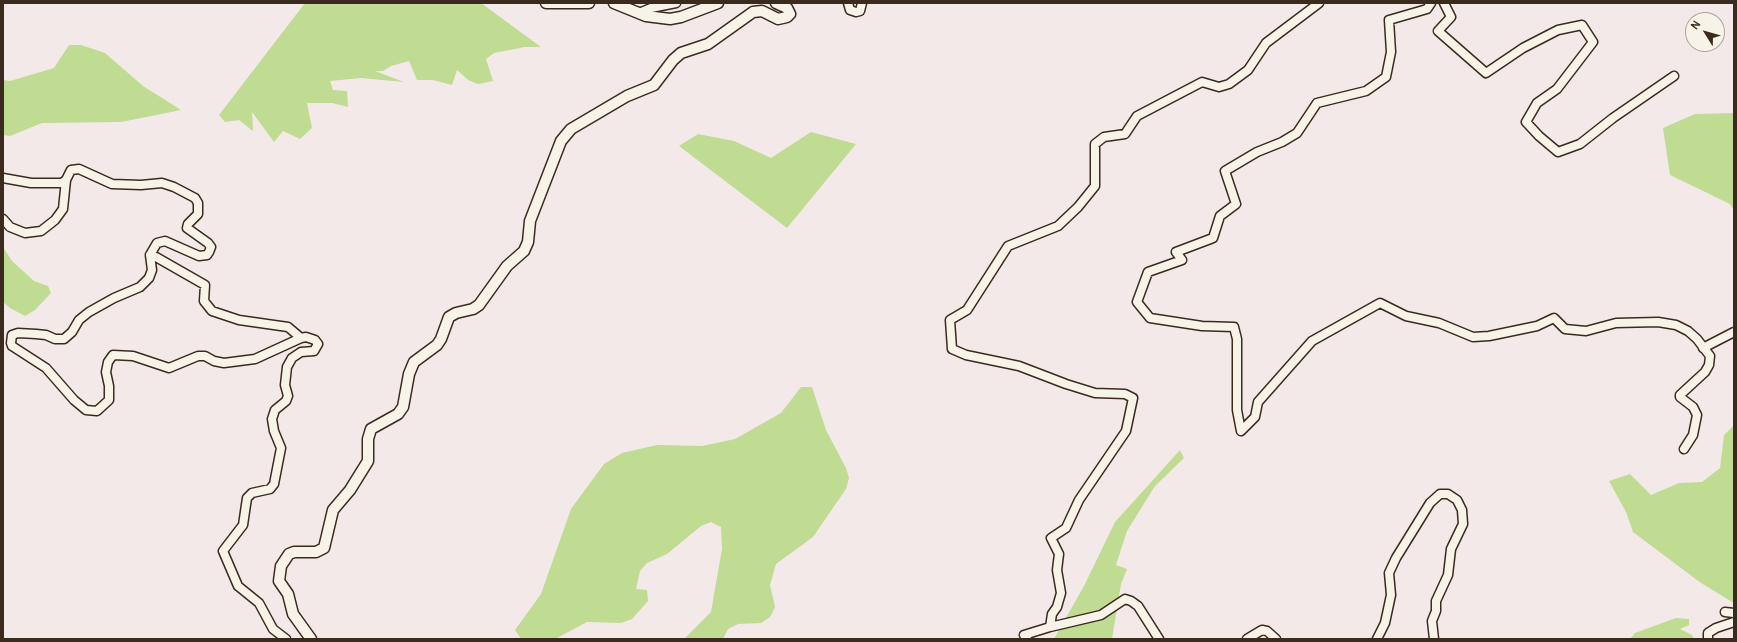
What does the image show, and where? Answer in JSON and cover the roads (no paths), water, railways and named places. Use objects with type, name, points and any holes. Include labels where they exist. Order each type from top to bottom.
[{"type":"main road","points":[[546,3],[589,3]]},
{"type":"main road","points":[[614,3],[658,19],[681,17],[718,3]]},
{"type":"main road","points":[[311,639],[294,614],[288,594],[280,581],[281,566],[289,554],[294,552],[316,552],[324,548],[333,510],[352,486],[368,461],[368,433],[375,426],[398,414],[403,407],[409,374],[414,362],[437,345],[441,339],[449,317],[456,313],[473,309],[479,305],[507,266],[524,251],[528,242],[530,221],[561,141],[571,129],[627,96],[654,85],[672,60],[681,54],[708,44],[753,12],[762,11],[778,19],[787,17],[790,14],[787,8],[776,3]]},
{"type":"street","points":[[639,13],[651,8],[676,3]]},
{"type":"street","points":[[848,3],[850,10],[856,12],[860,11],[862,3]]},
{"type":"street","points":[[1050,627],[1052,614],[1057,607],[1061,593],[1057,570],[1059,554],[1051,538],[1066,528],[1079,500],[1126,431],[1133,398],[1125,394],[1095,393],[1066,384],[1020,366],[966,355],[952,349],[950,320],[967,310],[1008,246],[1058,226],[1078,207],[1095,186],[1095,144],[1104,137],[1125,134],[1136,116],[1202,82],[1219,87],[1229,84],[1248,70],[1266,43],[1319,3]]},
{"type":"street","points":[[1431,3],[1427,9],[1389,20],[1391,52],[1386,77],[1366,91],[1317,103],[1297,133],[1282,142],[1257,152],[1225,171],[1236,204],[1220,216],[1213,238],[1176,252],[1182,260],[1148,272],[1137,302],[1150,318],[1202,326],[1234,327],[1237,339],[1236,410],[1241,431],[1255,417],[1258,402],[1312,341],[1380,302],[1406,316],[1439,323],[1473,337],[1489,336],[1537,326],[1554,318],[1565,329],[1586,331],[1616,323],[1658,322],[1676,325],[1688,331],[1697,339],[1710,356],[1709,364],[1698,379],[1680,395],[1693,407],[1697,415],[1693,435],[1684,449]]},
{"type":"street","points":[[1444,3],[1452,17],[1438,31],[1486,73],[1523,48],[1558,30],[1582,25],[1593,42],[1557,89],[1536,103],[1526,122],[1539,136],[1558,152],[1580,144],[1613,118],[1674,76]]},
{"type":"street","points":[[3,219],[10,227],[25,233],[41,231],[55,220],[63,209],[66,180],[71,170],[79,169],[112,184],[141,185],[162,183],[174,187],[195,198],[200,207],[198,214],[188,224],[187,228],[208,243],[211,248],[207,255],[199,256],[165,241],[157,243],[150,255],[152,270],[149,278],[140,287],[114,298],[89,312],[79,320],[72,332],[64,339],[55,339],[46,335],[36,334],[18,333],[12,335],[12,346],[46,368],[74,400],[86,410],[97,411],[109,400],[109,386],[106,372],[108,362],[113,355],[133,356],[169,368],[198,356],[205,356],[214,361],[224,363],[255,359],[306,337],[315,340],[318,344],[318,348],[314,351],[308,350],[292,358],[287,367],[285,385],[288,396],[275,410],[272,419],[274,431],[281,448],[274,484],[270,489],[252,493],[247,498],[243,524],[223,551],[238,586],[259,603],[273,629],[286,639]]},
{"type":"street","points":[[3,178],[31,183],[62,183],[66,180]]},
{"type":"street","points":[[150,255],[205,285],[204,301],[212,310],[239,320],[288,327],[301,338]]},
{"type":"street","points":[[1703,348],[1734,332]]},
{"type":"street","points":[[1377,639],[1385,622],[1390,595],[1389,573],[1396,558],[1430,503],[1440,494],[1448,494],[1457,500],[1462,510],[1463,524],[1451,549],[1448,575],[1436,601],[1436,611],[1432,620],[1434,639]]},
{"type":"street","points":[[1027,639],[1024,635],[1050,627],[1101,615],[1125,599],[1138,606],[1159,639]]},
{"type":"street","points":[[1725,612],[1734,613]]},
{"type":"street","points":[[1708,639],[1708,633],[1716,628],[1734,622]]},
{"type":"street","points":[[1247,639],[1262,630],[1267,630],[1276,639]]}]
